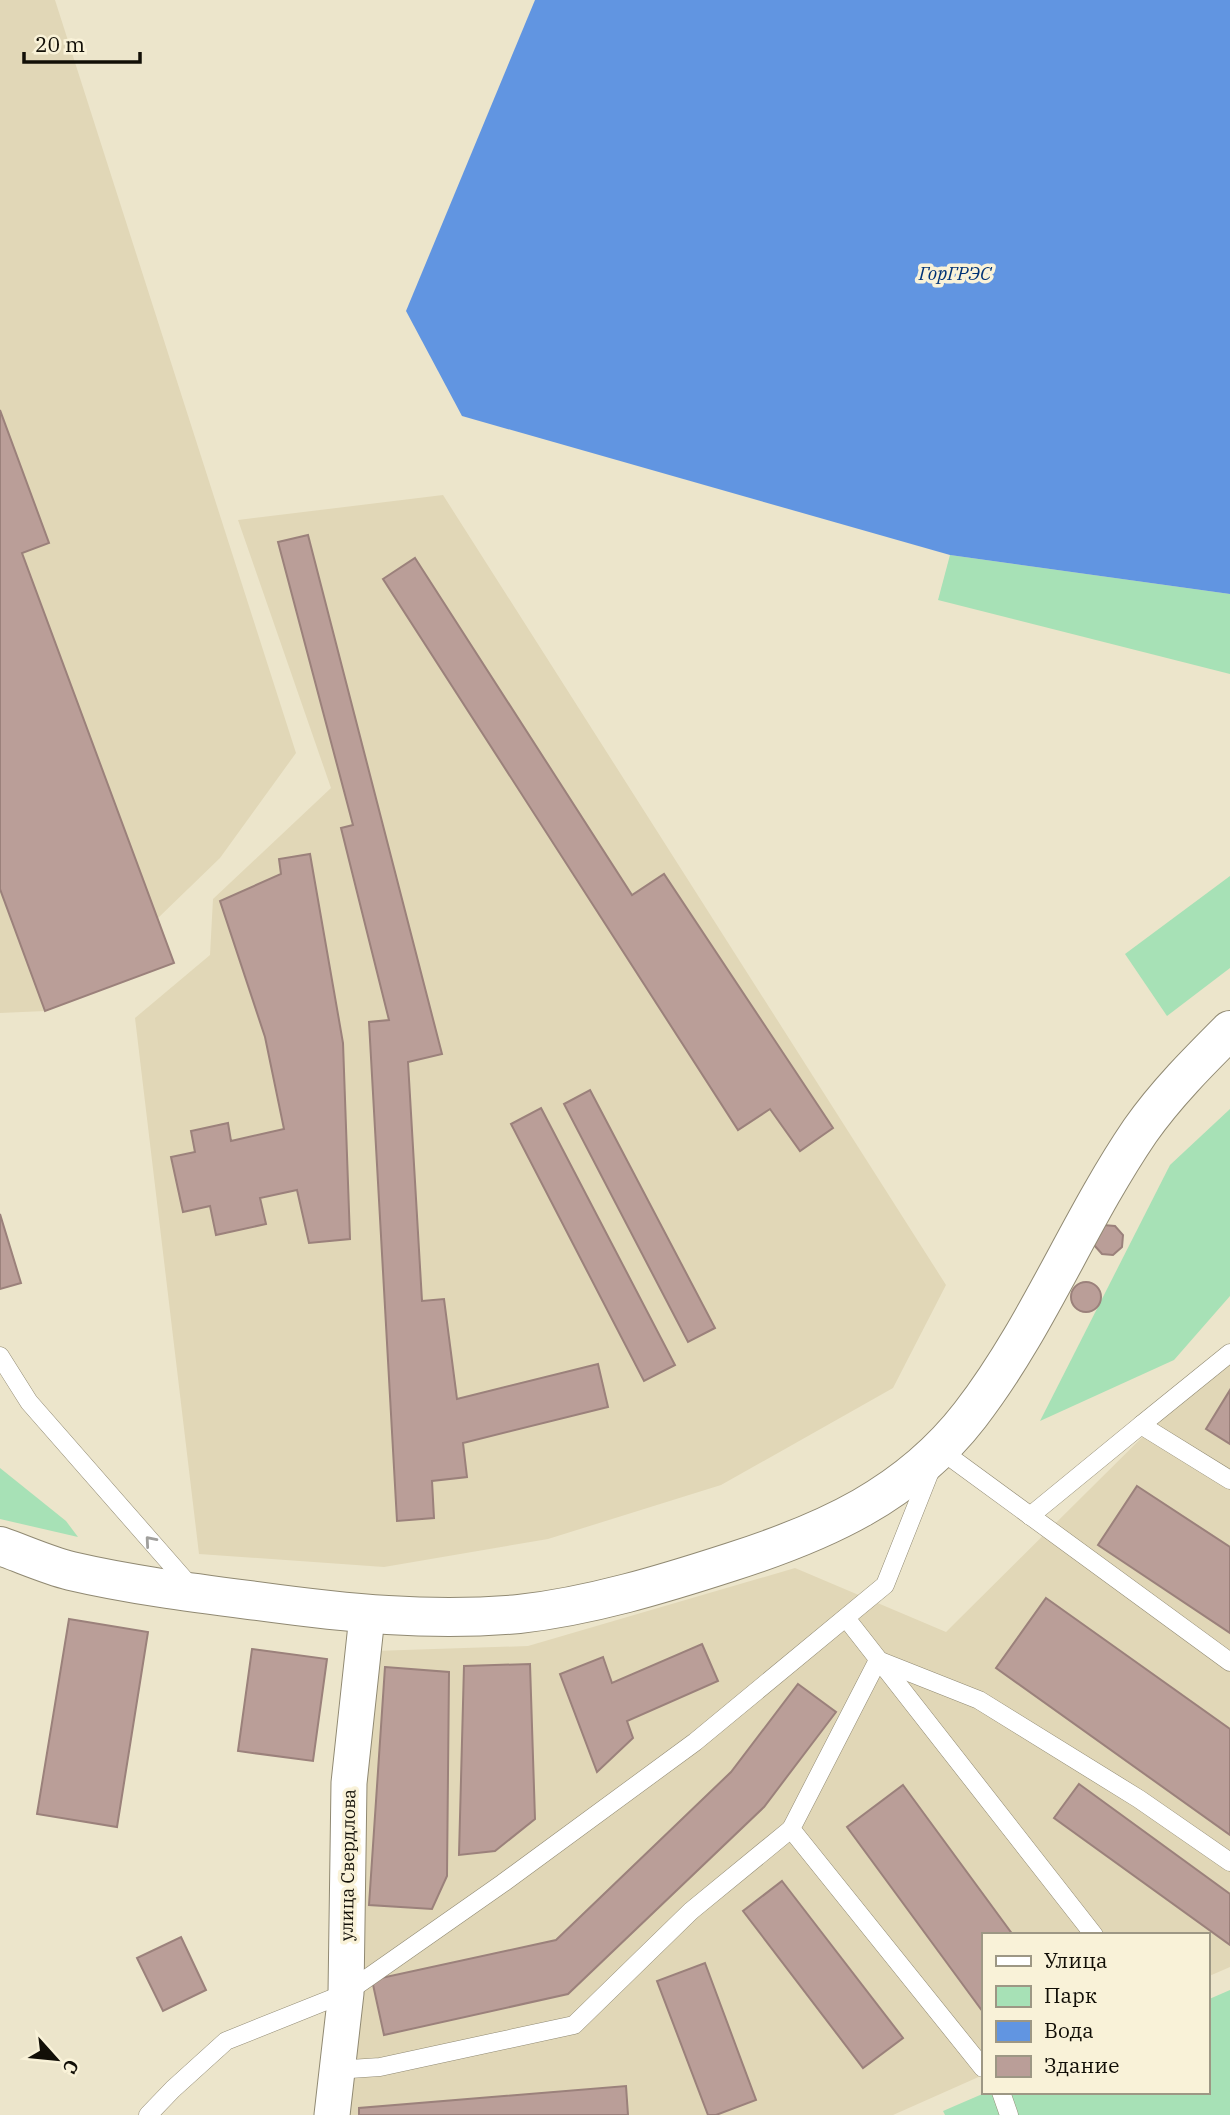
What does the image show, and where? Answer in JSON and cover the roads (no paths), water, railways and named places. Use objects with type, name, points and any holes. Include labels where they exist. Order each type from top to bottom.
[{"type":"main road","points":[[0,1546],[69,1570],[195,1592],[367,1616],[446,1618],[523,1613],[678,1579],[794,1542],[864,1509],[907,1479],[969,1417],[1001,1371],[1141,1130],[1176,1085],[1230,1030]]},
{"type":"street","name":"улица Свердлова","points":[[332,2115],[335,2070],[346,1993],[349,1783],[367,1616]]},
{"type":"lane","points":[[1030,1516],[1230,1353]]},
{"type":"lane","points":[[0,1356],[29,1402],[195,1592]]},
{"type":"lane","points":[[1141,1425],[1230,1480]]},
{"type":"lane","points":[[148,2115],[173,2088],[226,2042],[346,1993],[503,1883],[695,1742],[886,1585],[939,1449],[1230,1662]]},
{"type":"lane","points":[[846,1618],[1092,1933]]},
{"type":"lane","points":[[335,2070],[380,2067],[574,2025],[691,1911],[792,1829],[878,1660]]},
{"type":"lane","points":[[878,1660],[979,1700],[1139,1798],[1230,1862]]},
{"type":"lane","points":[[792,1829],[982,2067]]},
{"type":"lane","points":[[1001,2094],[1009,2115]]},
{"type":"water","name":"ГорГРЭС","points":[[535,0],[1230,0],[1230,594],[950,555],[462,416],[406,311]]}]
